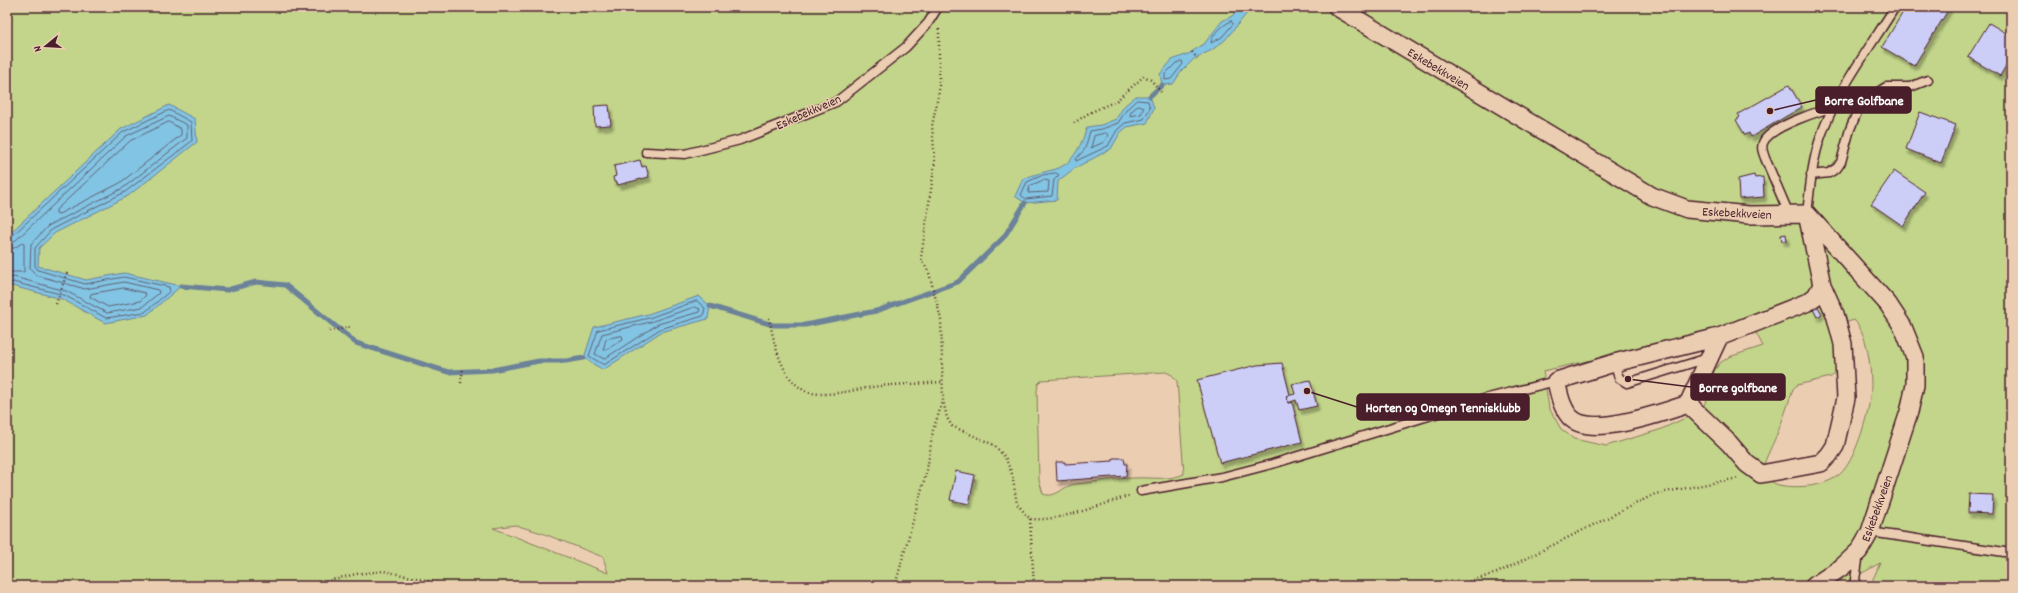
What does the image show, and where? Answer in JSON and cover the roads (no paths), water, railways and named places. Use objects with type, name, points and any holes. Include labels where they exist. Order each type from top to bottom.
[{"type":"street","name":"Eskebekkveien","points":[[1337,7],[1652,196],[1687,209],[1749,215],[1806,214],[1888,304],[1903,327],[1915,357],[1915,385],[1909,412],[1870,532],[1859,551],[1842,567],[1814,586]]},
{"type":"street","points":[[1688,404],[1729,443],[1747,464],[1761,474],[1821,463],[1835,446],[1846,398],[1843,344],[1835,314],[1822,285],[1806,214]]},
{"type":"street","points":[[1719,337],[1688,404],[1649,418],[1599,426],[1587,425],[1571,419],[1562,405],[1556,381],[1614,363],[1719,337],[1808,302],[1816,296],[1822,285]]},
{"type":"lane","name":"Eskebekkveien","points":[[646,152],[685,154],[740,140],[836,102],[906,47],[928,23],[938,7]]},
{"type":"lane","points":[[1806,214],[1811,175],[1821,136],[1834,107],[1895,7]]},
{"type":"lane","points":[[1789,214],[1762,149],[1763,143],[1776,130],[1834,107],[1861,104],[1886,87],[1910,87],[1928,80]]},
{"type":"lane","points":[[1811,175],[1829,173],[1837,168],[1841,162],[1850,129],[1861,104]]},
{"type":"lane","points":[[1614,363],[1619,378],[1627,382],[1711,357]]},
{"type":"lane","points":[[1141,491],[1222,477],[1272,464],[1484,399],[1556,381]]},
{"type":"lane","points":[[1870,532],[2011,553]]},
{"type":"lane","name":"Eskebekkveien","points":[[1854,586],[1859,551]]},
{"type":"water","points":[[1239,7],[1246,7],[1248,12],[1225,40],[1212,50],[1195,58],[1181,72],[1173,84],[1162,85],[1160,74],[1172,60],[1188,54],[1204,44],[1222,21],[1232,16]]},
{"type":"water","points":[[1136,96],[1150,96],[1154,108],[1147,123],[1127,127],[1120,133],[1111,149],[1075,168],[1058,181],[1057,200],[1025,203],[1015,196],[1023,179],[1035,174],[1056,169],[1068,162],[1080,146],[1087,127],[1101,125],[1116,119],[1124,106]]},
{"type":"water","points":[[169,105],[195,119],[197,142],[128,196],[55,233],[39,248],[38,266],[86,280],[124,273],[181,286],[147,315],[105,323],[62,299],[12,286],[7,288],[7,236],[121,129]]},
{"type":"water","points":[[699,296],[710,306],[708,319],[661,332],[603,370],[584,358],[594,327],[648,314]]},
{"type":"waterway","points":[[1150,96],[1162,85]]},
{"type":"waterway","points":[[710,306],[773,325],[805,325],[876,311],[958,282],[1004,237],[1025,203]]},
{"type":"waterway","points":[[181,286],[227,290],[256,282],[285,285],[356,343],[448,372],[492,370],[539,361],[566,361],[584,358]]},
{"type":"place","name":"Borre Golfbane","points":[[1770,111]]},
{"type":"place","name":"Borre golfbane","points":[[1628,379]]},
{"type":"place","name":"Horten og Omegn Tennisklubb","points":[[1307,391]]}]
